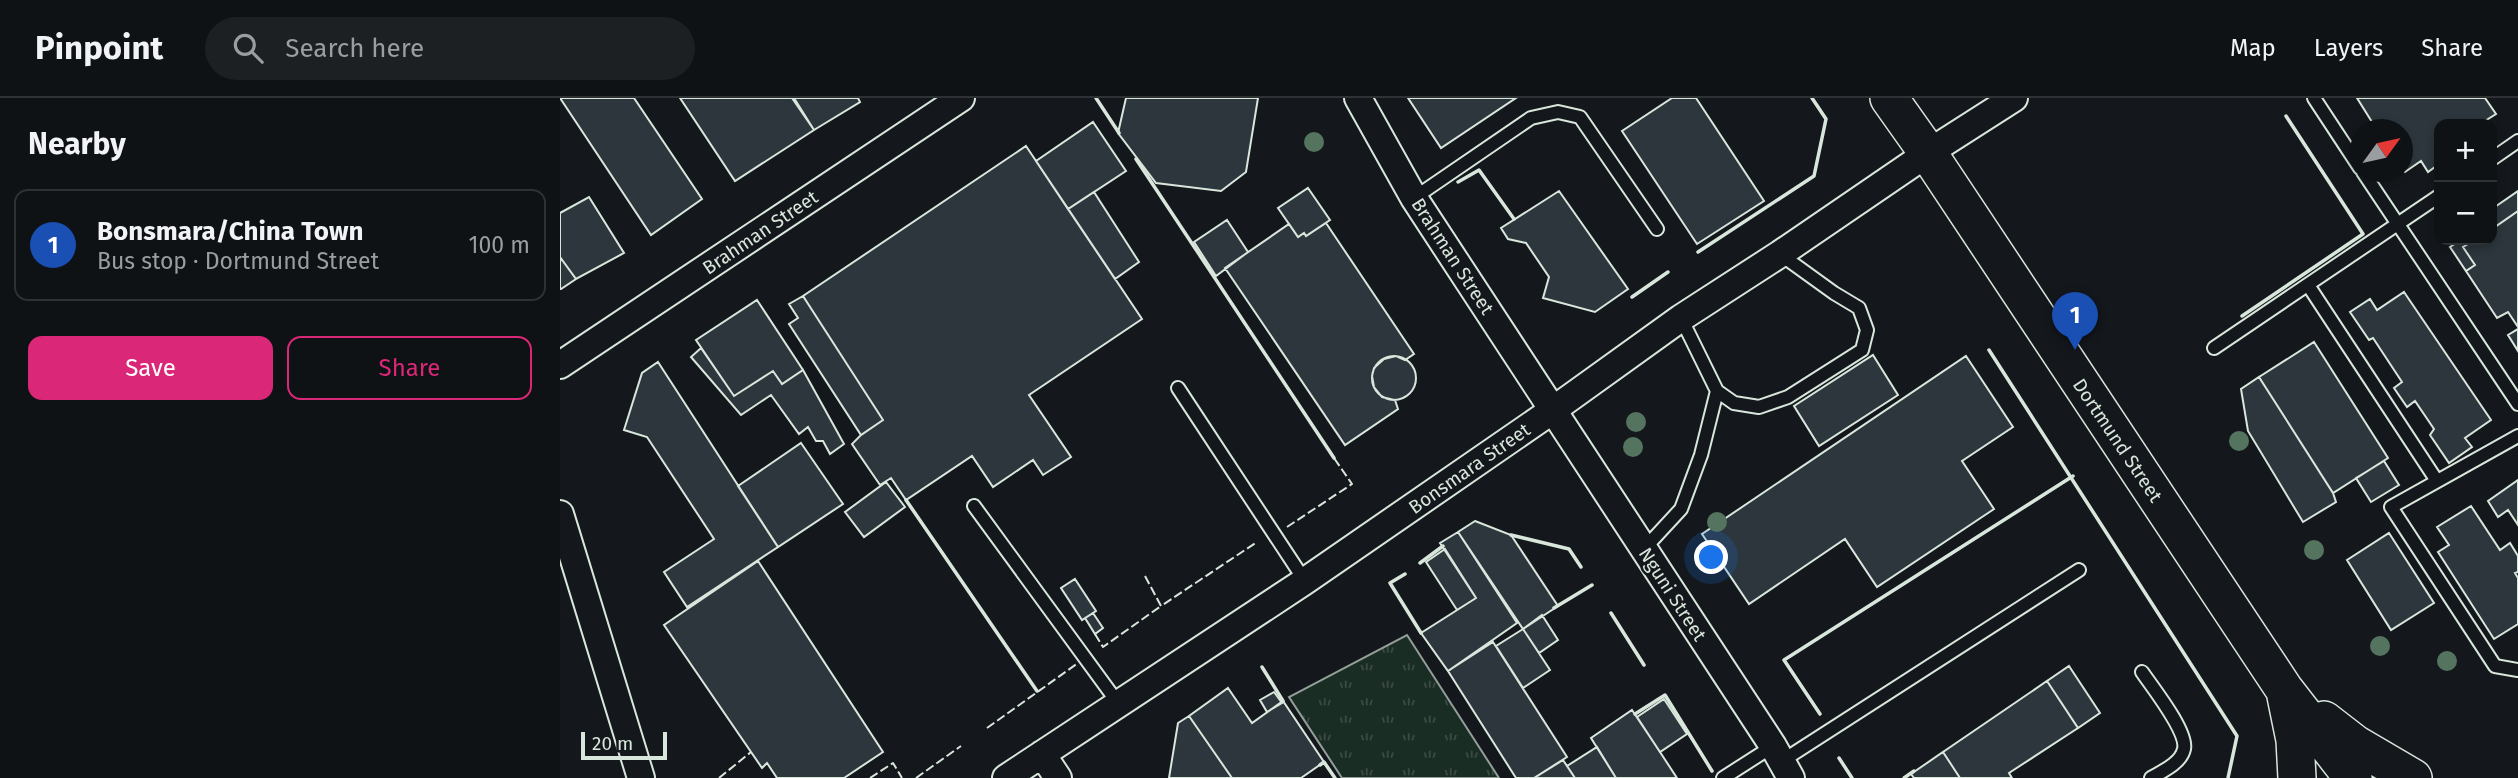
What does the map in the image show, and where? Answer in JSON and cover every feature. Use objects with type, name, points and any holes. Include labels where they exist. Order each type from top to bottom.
[{"type":"street","name":"Brahman Street","points":[[560,365],[961,98]]},
{"type":"street","name":"Brahman Street","points":[[1359,98],[1414,198],[1553,410]]},
{"type":"street","name":"Dortmund Street","points":[[1889,98],[2284,689],[2353,778]]},
{"type":"street","name":"Bonsmara Street","points":[[1006,778],[1305,581],[1553,410],[1681,317],[1780,254],[1927,152],[2014,98]]},
{"type":"street","name":"Nguni Street","points":[[1553,410],[1782,762]]},
{"type":"street","points":[[560,513],[641,778]]},
{"type":"street","points":[[2284,689],[2295,740],[2297,778]]},
{"type":"street","points":[[2284,689],[2355,744],[2413,778]]},
{"type":"street","points":[[1042,754],[1058,778]]},
{"type":"lane","points":[[2314,98],[2350,152]]},
{"type":"lane","points":[[1414,198],[1531,118],[1558,113],[1580,117],[1657,229]]},
{"type":"lane","points":[[2497,156],[2518,141]]},
{"type":"lane","points":[[2370,182],[2518,404]]},
{"type":"lane","points":[[2214,348],[2434,199]]},
{"type":"lane","points":[[1681,317],[1717,391],[1734,403],[1759,407],[1788,397],[1862,350],[1867,330],[1859,307],[1780,254]]},
{"type":"lane","points":[[2308,285],[2437,481]]},
{"type":"lane","points":[[1178,388],[1305,581]]},
{"type":"lane","points":[[1644,549],[1681,509],[1701,455],[1717,391]]},
{"type":"lane","points":[[2518,436],[2391,508],[2495,666],[2518,670]]},
{"type":"lane","points":[[974,506],[1118,704]]},
{"type":"lane","points":[[1723,778],[1782,762],[2079,570]]},
{"type":"lane","points":[[2143,672],[2184,736],[2184,750],[2174,765],[2151,778]]},
{"type":"green space","points":[[1407,635],[1499,778],[1342,778],[1289,697]]},
{"type":"building","points":[[560,98],[634,98],[702,199],[651,235]]},
{"type":"building","points":[[680,98],[792,98],[814,130],[735,181]]},
{"type":"building","points":[[794,98],[858,98],[860,102],[814,130]]},
{"type":"building","points":[[1126,98],[1258,98],[1246,172],[1221,191],[1156,183],[1118,133]]},
{"type":"building","points":[[1408,98],[1516,98],[1441,148]]},
{"type":"building","points":[[1672,98],[1696,98],[1764,201],[1697,244],[1622,131]]},
{"type":"building","points":[[2357,98],[2485,98],[2496,114],[2488,119],[2434,119],[2434,168],[2428,172],[2421,161],[2413,166],[2413,119],[2370,119]]},
{"type":"building","points":[[1093,122],[1126,171],[1068,209],[1036,161]]},
{"type":"building","points":[[1026,146],[1142,319],[1029,395],[1071,457],[1043,475],[1033,460],[993,487],[972,456],[906,500],[891,478],[880,485],[852,444],[883,420],[803,296]]},
{"type":"building","points":[[1308,188],[1330,220],[1306,236],[1304,233],[1298,237],[1278,208]]},
{"type":"building","points":[[1559,191],[1628,289],[1595,312],[1543,298],[1549,277],[1526,243],[1508,239],[1501,228]]},
{"type":"building","points":[[2518,191],[2518,211],[2497,226],[2497,206]]},
{"type":"building","points":[[1094,192],[1139,262],[1115,279],[1068,209]]},
{"type":"building","points":[[589,197],[624,253],[576,279],[560,257],[560,213]]},
{"type":"building","points":[[2518,211],[2518,327],[2508,312],[2497,318],[2466,271],[2475,265],[2463,247],[2497,245],[2497,226]]},
{"type":"building","points":[[1227,220],[1248,252],[1216,276],[1194,242]]},
{"type":"building","points":[[1326,223],[1414,354],[1405,360],[1396,356],[1384,359],[1374,368],[1374,387],[1382,397],[1395,400],[1398,409],[1345,445],[1225,268],[1289,224],[1298,237],[1304,233],[1306,236]]},
{"type":"building","points":[[2466,245],[2463,247],[2475,265],[2466,271],[2450,247]]},
{"type":"building","points":[[560,257],[576,279],[561,289],[560,289]]},
{"type":"building","points":[[2404,292],[2491,420],[2465,438],[2472,447],[2449,463],[2430,435],[2434,429],[2415,401],[2407,407],[2394,388],[2402,382],[2373,338],[2369,340],[2350,312],[2370,299],[2377,310]]},
{"type":"building","points":[[803,296],[883,420],[861,435],[789,324],[798,318],[789,304]]},
{"type":"building","points":[[757,300],[803,370],[782,384],[773,371],[734,396],[696,340]]},
{"type":"building","points":[[2518,329],[2518,351],[2508,335]]},
{"type":"building","points":[[2314,342],[2388,458],[2333,493],[2259,377]]},
{"type":"building","points":[[701,348],[734,396],[773,371],[782,384],[803,370],[844,444],[830,454],[823,441],[816,441],[808,427],[799,434],[771,395],[741,415],[691,357]]},
{"type":"building","points":[[1873,355],[1898,395],[1819,446],[1794,406]]},
{"type":"building","points":[[1394,356],[1409,363],[1416,378],[1409,393],[1394,400],[1379,393],[1372,378],[1379,363]]},
{"type":"building","points":[[1966,356],[2013,427],[1962,461],[1994,509],[1877,587],[1845,539],[1749,604],[1702,534]]},
{"type":"building","points":[[658,362],[778,547],[687,607],[664,572],[714,539],[647,437],[624,430],[642,373]]},
{"type":"building","points":[[2259,377],[2333,493],[2336,502],[2303,522],[2248,431],[2241,389]]},
{"type":"building","points":[[801,443],[843,504],[778,547],[738,486]]},
{"type":"building","points":[[2384,461],[2399,485],[2371,502],[2356,478]]},
{"type":"building","points":[[2518,480],[2518,525],[2508,510],[2498,517],[2488,501]]},
{"type":"building","points":[[886,482],[905,507],[864,537],[845,512]]},
{"type":"building","points":[[2471,506],[2500,550],[2510,543],[2518,556],[2518,572],[2515,573],[2518,578],[2518,624],[2494,639],[2438,552],[2449,545],[2437,527]]},
{"type":"building","points":[[1475,521],[1511,535],[1558,606],[1523,629],[1458,532]]},
{"type":"building","points":[[1458,532],[1517,623],[1448,671],[1421,633],[1476,598],[1440,543]]},
{"type":"building","points":[[2389,533],[2434,603],[2391,630],[2347,560]]},
{"type":"building","points":[[1445,549],[1476,598],[1457,610],[1426,562]]},
{"type":"building","points":[[758,561],[883,752],[844,778],[777,778],[767,763],[762,768],[664,625]]},
{"type":"building","points":[[1075,579],[1096,611],[1082,620],[1061,588]]},
{"type":"building","points":[[1093,613],[1103,628],[1095,634],[1085,618]]},
{"type":"building","points":[[1542,615],[1558,640],[1539,653],[1523,629]]},
{"type":"building","points":[[1523,629],[1550,670],[1523,688],[1496,646]]},
{"type":"building","points":[[1493,642],[1567,757],[1534,778],[1516,778],[1448,671]]},
{"type":"building","points":[[2069,666],[2100,713],[2078,728],[2047,681]]},
{"type":"building","points":[[2047,681],[2078,728],[2009,773],[2012,778],[1960,778],[1943,752]]},
{"type":"building","points":[[1228,688],[1252,723],[1283,701],[1324,762],[1301,778],[1232,778],[1189,716]]},
{"type":"building","points":[[1274,692],[1282,703],[1267,712],[1260,700]]},
{"type":"building","points":[[1664,699],[1687,734],[1660,752],[1637,717]]},
{"type":"building","points":[[1632,710],[1677,778],[1616,778],[1591,738]]},
{"type":"building","points":[[1189,716],[1232,778],[1169,778],[1178,723]]},
{"type":"building","points":[[1597,747],[1616,778],[1575,778],[1567,766]]},
{"type":"building","points":[[1943,752],[1960,778],[1914,778],[1911,774]]},
{"type":"building","points":[[1563,760],[1575,778],[1534,778]]},
{"type":"fence","points":[[1287,527],[1352,484],[1334,458]]},
{"type":"fence","points":[[1145,576],[1161,606],[1257,542]]},
{"type":"fence","points":[[1095,634],[1103,647],[1161,606]]},
{"type":"fence","points":[[987,728],[1078,663]]},
{"type":"fence","points":[[916,778],[961,746]]},
{"type":"fence","points":[[719,778],[751,752]]},
{"type":"fence","points":[[870,778],[893,763],[902,778]]},
{"type":"wall","points":[[1096,98],[1119,133]]},
{"type":"wall","points":[[1698,252],[1814,176],[1826,119],[1812,98]]},
{"type":"wall","points":[[2242,316],[2363,234],[2286,116]]},
{"type":"wall","points":[[1136,159],[1334,458]]},
{"type":"wall","points":[[1458,182],[1479,170],[1514,219]]},
{"type":"wall","points":[[1632,297],[1668,272]]},
{"type":"wall","points":[[1989,350],[2237,736],[2228,778]]},
{"type":"wall","points":[[1820,714],[1784,660],[2073,476]]},
{"type":"wall","points":[[906,500],[1037,691]]},
{"type":"wall","points":[[1511,535],[1569,549],[1581,567]]},
{"type":"wall","points":[[1420,563],[1443,546]]},
{"type":"wall","points":[[1405,574],[1390,583],[1421,633]]},
{"type":"wall","points":[[1554,608],[1592,585]]},
{"type":"wall","points":[[1611,613],[1644,665]]},
{"type":"wall","points":[[1262,667],[1283,701]]},
{"type":"wall","points":[[1635,714],[1665,695],[1712,771]]},
{"type":"wall","points":[[1839,758],[1852,778]]},
{"type":"wall","points":[[1320,765],[1324,762],[1335,778]]},
{"type":"wall","points":[[1904,778],[1914,771]]},
{"type":"place","name":"Bonsmara/China Town","points":[[2075,350]]}]
